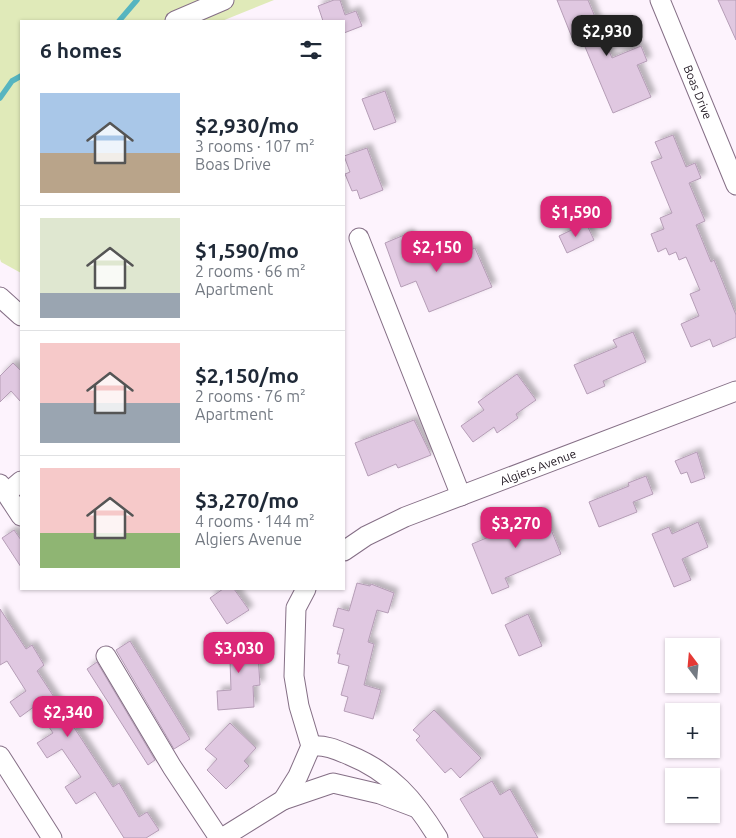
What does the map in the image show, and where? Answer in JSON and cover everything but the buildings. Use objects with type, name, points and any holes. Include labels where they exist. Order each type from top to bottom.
[{"type":"street","points":[[176,20],[224,0]]},
{"type":"street","name":"Boas Drive","points":[[660,0],[736,185]]},
{"type":"street","points":[[359,238],[461,496]]},
{"type":"street","points":[[0,297],[20,315]]},
{"type":"street","name":"Algiers Avenue","points":[[345,550],[366,536],[405,517],[736,391]]},
{"type":"street","points":[[20,481],[3,488],[20,514]]},
{"type":"street","points":[[282,800],[298,776],[311,746],[299,706],[294,676],[296,608],[305,590]]},
{"type":"street","points":[[106,656],[172,767],[220,838],[282,800],[332,782],[380,794],[420,810]]},
{"type":"street","points":[[311,746],[325,745],[358,758],[391,778],[420,810],[438,838]]},
{"type":"street","points":[[0,756],[52,838]]},
{"type":"green space","points":[[0,0],[274,0],[224,20],[20,20],[20,272],[1,262]]},
{"type":"waterway","points":[[120,20],[137,0]]},
{"type":"waterway","points":[[0,98],[12,81],[20,77]]}]
